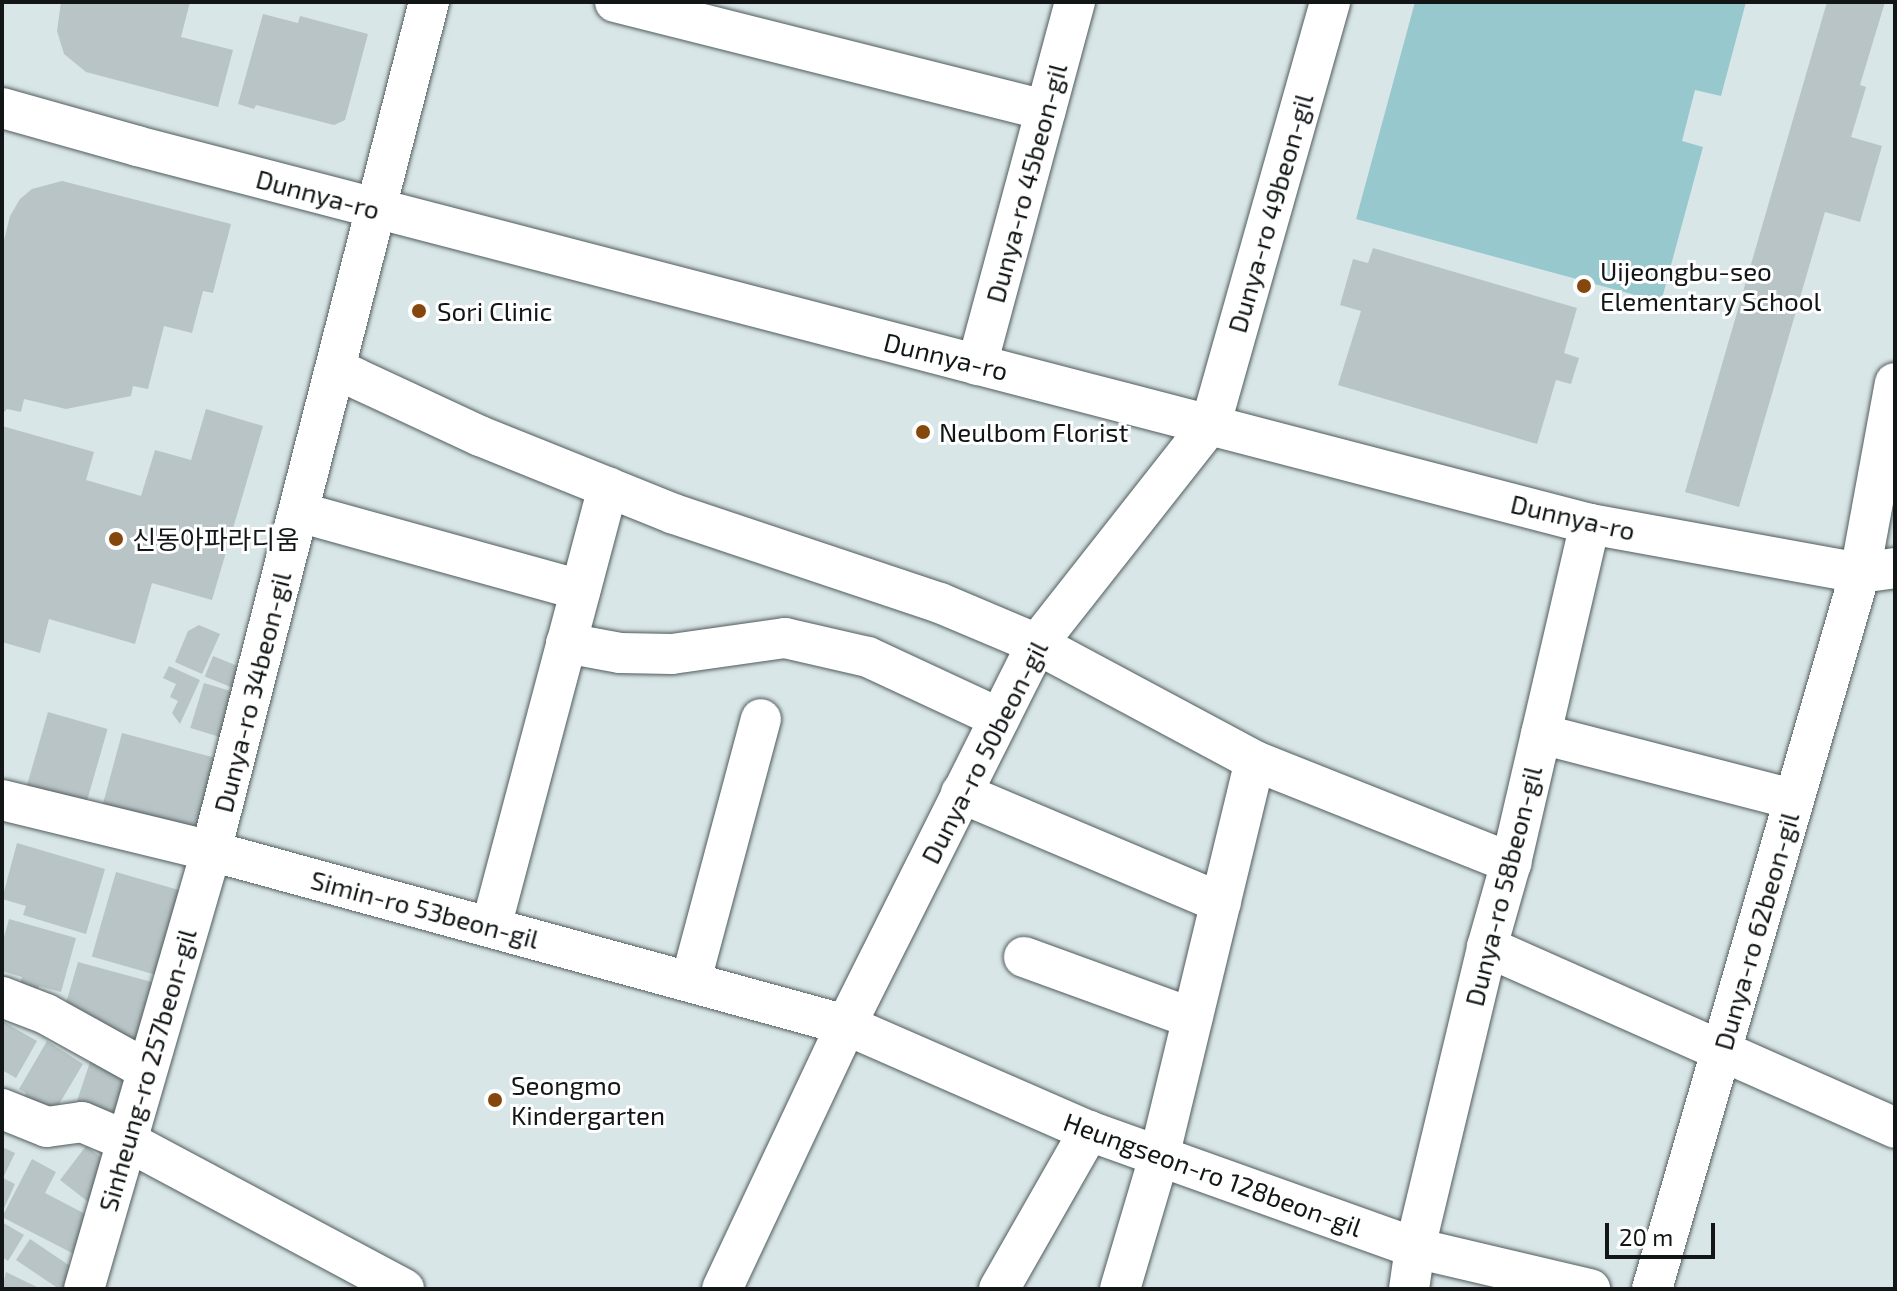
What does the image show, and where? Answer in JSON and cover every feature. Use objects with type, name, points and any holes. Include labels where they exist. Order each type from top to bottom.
[{"type":"street","name":"Dunya-ro 34beon-gil","points":[[211,851],[429,2]]},
{"type":"street","points":[[615,2],[1046,110]]},
{"type":"street","name":"Dunya-ro 45beon-gil","points":[[977,365],[1075,2]]},
{"type":"street","name":"Dunya-ro 49beon-gil","points":[[1211,423],[1330,2]]},
{"type":"street","name":"Dunnya-ro","points":[[2,108],[377,209],[1211,423],[1590,524],[1878,571]]},
{"type":"street","points":[[336,369],[480,436],[674,514],[940,603],[1037,644],[1255,761],[1511,863]]},
{"type":"street","name":"Dunya-ro 62beon-gil","points":[[1652,1289],[1793,799],[1878,571],[1892,408]]},
{"type":"street","name":"Dunya-ro 50beon-gil","points":[[722,1289],[846,1025],[1037,644],[1211,423]]},
{"type":"street","points":[[491,927],[608,487]]},
{"type":"street","points":[[299,512],[580,590]]},
{"type":"street","name":"Dunya-ro 58beon-gil","points":[[1409,1289],[1415,1248],[1487,947],[1511,863],[1590,524]]},
{"type":"street","points":[[566,643],[620,653],[672,654],[785,638],[868,657],[999,718]]},
{"type":"street","points":[[691,980],[761,719]]},
{"type":"street","points":[[1541,734],[1793,799]]},
{"type":"street","points":[[1120,1289],[1159,1157],[1255,761]]},
{"type":"street","points":[[961,793],[1221,903]]},
{"type":"street","name":"Simin-ro 53beon-gil","points":[[2,800],[211,851],[691,980],[846,1025]]},
{"type":"street","name":"Sinheung-ro 257beon-gil","points":[[84,1289],[211,851]]},
{"type":"street","points":[[1487,947],[1895,1128]]},
{"type":"street","points":[[1024,957],[1192,1018]]},
{"type":"street","points":[[2,997],[46,1014],[147,1070]]},
{"type":"street","name":"Heungseon-ro 128beon-gil","points":[[846,1025],[1089,1131],[1415,1248],[1590,1289]]},
{"type":"street","points":[[2,1109],[47,1127],[82,1122],[127,1141],[404,1289]]},
{"type":"street","points":[[999,1289],[1089,1131]]},
{"type":"shaded area","points":[[1415,2],[1746,2],[1721,96],[1695,90],[1682,141],[1703,147],[1661,302],[1356,219]]},
{"type":"building","points":[[61,2],[190,2],[181,37],[233,50],[218,107],[86,72],[64,54],[57,31]]},
{"type":"building","points":[[1827,2],[1885,2],[1860,85],[1866,87],[1851,137],[1882,146],[1860,222],[1825,212],[1739,507],[1685,492]]},
{"type":"building","points":[[263,14],[298,23],[300,16],[368,34],[345,120],[334,125],[256,105],[254,109],[238,104]]},
{"type":"building","points":[[62,181],[231,224],[213,293],[203,291],[192,333],[164,326],[148,389],[133,386],[131,396],[66,409],[24,399],[21,412],[7,409],[2,414],[2,248],[10,216],[20,199],[32,189]]},
{"type":"building","points":[[1373,248],[1577,308],[1564,353],[1579,358],[1571,384],[1556,380],[1537,444],[1338,385],[1361,311],[1340,305],[1353,259],[1368,263]]},
{"type":"building","name":"신동아파라디움","points":[[206,409],[263,426],[212,600],[152,583],[135,644],[49,619],[40,653],[2,642],[2,426],[94,452],[86,480],[141,496],[155,450],[191,460]]},
{"type":"building","points":[[199,625],[220,634],[202,674],[175,662],[188,631]]},
{"type":"building","points":[[213,656],[243,668],[234,688],[205,676]]},
{"type":"building","points":[[169,666],[200,680],[180,724],[172,713],[178,701],[170,697],[176,684],[163,678]]},
{"type":"building","points":[[204,683],[234,692],[220,737],[190,728]]},
{"type":"building","points":[[48,712],[108,729],[86,803],[27,786]]},
{"type":"building","points":[[122,733],[216,758],[195,834],[102,809]]},
{"type":"building","points":[[17,843],[105,869],[86,934],[23,915],[26,906],[2,899]]},
{"type":"building","points":[[116,872],[182,891],[158,976],[92,957]]},
{"type":"building","points":[[9,919],[76,938],[61,992],[39,986],[37,991],[19,986],[22,977],[2,971],[2,944]]},
{"type":"building","points":[[78,962],[159,984],[139,1053],[62,1017]]},
{"type":"building","points":[[2,1021],[37,1041],[16,1078],[2,1070]]},
{"type":"building","points":[[47,1041],[83,1064],[49,1121],[20,1103],[26,1093],[19,1089]]},
{"type":"building","points":[[90,1062],[119,1072],[128,1090],[128,1104],[110,1120],[75,1107]]},
{"type":"building","points":[[86,1146],[112,1166],[96,1208],[60,1180]]},
{"type":"building","points":[[2,1147],[15,1153],[3,1178],[15,1184],[2,1213]]},
{"type":"building","points":[[32,1159],[56,1172],[45,1193],[93,1218],[74,1254],[2,1217]]},
{"type":"building","points":[[2,1222],[24,1235],[8,1261],[2,1257]]},
{"type":"building","points":[[30,1239],[79,1272],[68,1289],[59,1289],[16,1260]]},
{"type":"building","points":[[6,1272],[41,1289],[2,1289]]},
{"type":"place","name":"Uijeongbu-seo Elementary School","points":[[1584,286]]},
{"type":"place","name":"Sori Clinic","points":[[419,311]]},
{"type":"place","name":"Neulbom Florist","points":[[923,432]]},
{"type":"place","name":"신동아파라디움","points":[[116,539]]},
{"type":"place","name":"Seongmo Kindergarten","points":[[495,1100]]}]
